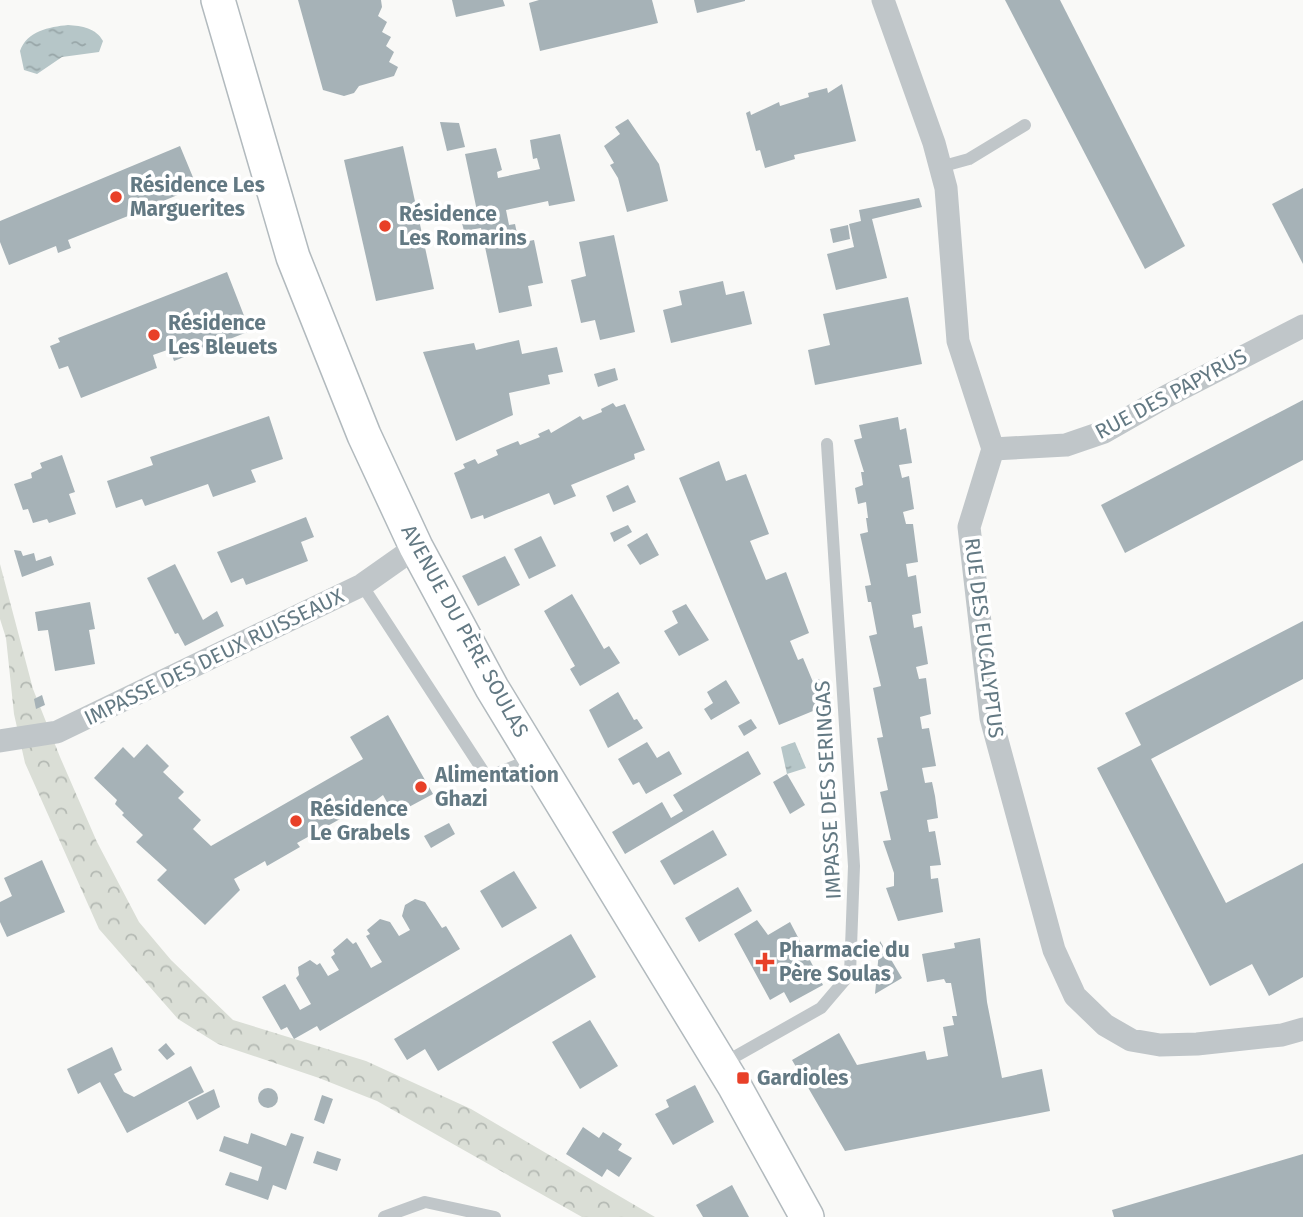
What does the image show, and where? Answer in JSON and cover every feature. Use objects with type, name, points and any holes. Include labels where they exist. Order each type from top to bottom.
[{"type":"main road","name":"AVENUE DU PÈRE SOULAS","points":[[218,0],[293,257],[364,435],[416,547],[492,688],[721,1065],[807,1217]]},
{"type":"street","points":[[883,0],[940,167],[952,231],[958,341],[993,449]]},
{"type":"street","name":"RUE DES PAPYRUS","points":[[993,449],[1066,445],[1104,432],[1167,396],[1303,326]]},
{"type":"street","name":"RUE DES EUCALYPTUS","points":[[993,449],[970,527],[990,718],[1054,950],[1075,996],[1105,1025],[1131,1040],[1160,1045],[1282,1035],[1303,1029]]},
{"type":"street","name":"IMPASSE DES DEUX RUISSEAUX","points":[[0,741],[57,732],[362,585],[416,547]]},
{"type":"lane","points":[[940,167],[969,159],[1024,125]]},
{"type":"lane","name":"IMPASSE DES SERINGAS","points":[[721,1065],[821,1007],[850,974],[854,866],[827,444]]},
{"type":"lane","points":[[362,585],[487,777],[535,758]]},
{"type":"lane","points":[[384,1217],[425,1202],[495,1217]]},
{"type":"green space","points":[[0,564],[33,689],[60,757],[97,842],[139,922],[171,960],[233,1020],[366,1061],[471,1109],[655,1217],[582,1217],[377,1101],[218,1044],[178,1019],[99,929],[25,763],[14,714],[6,638],[0,619]]},
{"type":"water","points":[[68,25],[97,33],[103,41],[99,52],[62,57],[37,74],[24,70],[20,51],[23,44],[46,29]]},
{"type":"water","points":[[795,742],[806,768],[787,774],[781,747]]},
{"type":"building","points":[[298,0],[381,0],[382,7],[378,16],[387,22],[382,32],[391,37],[386,46],[394,52],[389,62],[398,67],[394,76],[359,86],[354,93],[344,96],[323,90]]},
{"type":"building","points":[[452,0],[503,0],[505,6],[456,17]]},
{"type":"building","points":[[539,0],[652,0],[658,23],[540,51],[529,3]]},
{"type":"building","points":[[694,0],[745,0],[745,1],[697,13]]},
{"type":"building","points":[[1005,0],[1060,0],[1185,246],[1145,269]]},
{"type":"building","points":[[842,84],[856,141],[794,155],[795,159],[765,168],[760,150],[756,151],[746,113],[750,111],[751,115],[779,102],[780,106],[809,97],[808,93],[827,88],[828,93]]},
{"type":"building","points":[[628,119],[659,164],[668,201],[627,212],[618,178],[610,165],[614,163],[604,146],[620,134],[615,127]]},
{"type":"building","points":[[440,122],[459,123],[465,147],[447,151]]},
{"type":"building","points":[[560,134],[575,201],[549,206],[548,201],[506,210],[509,225],[515,224],[519,243],[534,240],[543,283],[528,286],[532,306],[499,313],[481,228],[464,231],[460,215],[477,211],[465,154],[496,148],[502,170],[497,172],[498,178],[540,169],[537,158],[533,159],[530,140]]},
{"type":"building","name":"Résidence Les Marguerites","points":[[180,146],[197,187],[151,206],[153,213],[141,219],[138,212],[68,240],[71,248],[58,253],[56,246],[9,265],[0,242],[0,221]]},
{"type":"building","name":"Résidence Les Romarins","points":[[403,146],[434,289],[376,301],[344,160]]},
{"type":"building","points":[[1303,188],[1303,264],[1272,204]]},
{"type":"building","points":[[919,198],[922,207],[872,219],[887,278],[836,290],[827,254],[854,247],[849,224],[861,221],[859,210]]},
{"type":"building","points":[[848,225],[850,239],[833,243],[830,229]]},
{"type":"building","points":[[614,235],[635,332],[600,340],[595,320],[581,323],[571,280],[586,276],[579,242]]},
{"type":"building","name":"Résidence Les Bleuets","points":[[227,272],[250,331],[174,361],[170,349],[153,355],[157,368],[81,398],[68,366],[59,369],[50,346],[60,342],[58,338]]},
{"type":"building","points":[[723,281],[726,295],[744,291],[752,324],[671,343],[663,310],[682,305],[679,291]]},
{"type":"building","points":[[908,297],[922,364],[815,385],[808,350],[830,345],[823,314]]},
{"type":"building","points":[[519,340],[522,354],[557,347],[563,372],[548,375],[550,384],[509,393],[513,415],[456,441],[423,352],[474,343],[476,350]]},
{"type":"building","points":[[615,368],[618,380],[598,387],[594,374]]},
{"type":"building","points":[[1303,400],[1303,460],[1125,553],[1101,505]]},
{"type":"building","points":[[613,403],[616,407],[625,404],[645,450],[634,454],[635,459],[571,485],[576,496],[554,505],[549,493],[484,519],[483,515],[471,519],[454,473],[465,468],[463,464],[475,459],[478,464],[498,455],[496,450],[518,441],[520,445],[540,437],[538,434],[549,429],[551,433],[580,416],[583,420],[602,412],[601,409]]},
{"type":"building","points":[[269,416],[283,459],[251,470],[256,482],[213,497],[208,484],[145,506],[142,499],[116,508],[107,481],[153,465],[150,457]]},
{"type":"building","points":[[898,417],[900,430],[906,428],[912,463],[899,465],[902,478],[909,476],[914,509],[903,512],[906,524],[913,524],[918,562],[906,564],[908,577],[916,575],[921,613],[912,615],[914,628],[922,626],[928,664],[916,667],[919,679],[926,678],[931,714],[920,717],[922,729],[929,728],[936,766],[922,768],[925,783],[932,782],[935,796],[938,818],[927,820],[929,832],[935,831],[941,865],[930,866],[931,879],[938,878],[943,912],[898,921],[886,888],[894,886],[894,873],[883,841],[891,840],[880,792],[888,790],[877,738],[883,737],[873,688],[881,686],[869,636],[877,634],[865,586],[871,585],[860,534],[868,532],[868,518],[866,502],[858,504],[855,488],[863,485],[861,472],[864,472],[854,440],[862,438],[859,425]]},
{"type":"building","points":[[62,455],[75,492],[69,494],[76,514],[49,523],[47,519],[33,523],[28,509],[23,510],[14,484],[32,478],[31,473],[42,468],[40,463]]},
{"type":"building","points":[[719,461],[726,481],[746,474],[769,534],[750,541],[766,580],[786,572],[809,633],[790,641],[798,660],[803,658],[813,682],[819,679],[830,704],[779,725],[679,478]]},
{"type":"building","points":[[628,485],[636,502],[613,512],[606,496]]},
{"type":"building","points":[[306,517],[314,537],[301,542],[308,561],[246,585],[243,578],[231,583],[217,552]]},
{"type":"building","points":[[628,525],[632,532],[614,542],[610,533]]},
{"type":"building","points":[[647,533],[659,555],[640,565],[627,545]]},
{"type":"building","points":[[541,536],[556,566],[529,579],[514,549]]},
{"type":"building","points":[[14,550],[21,551],[23,556],[34,553],[36,561],[51,556],[54,565],[22,577]]},
{"type":"building","points":[[505,556],[520,585],[478,606],[462,576]]},
{"type":"building","points":[[175,564],[203,620],[217,611],[224,626],[185,646],[178,633],[175,634],[147,578]]},
{"type":"building","points":[[572,594],[604,649],[609,646],[620,663],[580,686],[570,669],[575,666],[544,611]]},
{"type":"building","points":[[90,602],[95,629],[89,630],[95,664],[55,671],[48,630],[38,631],[35,612]]},
{"type":"building","points":[[686,604],[709,640],[679,656],[664,631],[678,623],[672,611]]},
{"type":"building","points":[[1303,621],[1303,679],[1151,759],[1226,903],[1303,863],[1303,977],[1269,996],[1252,964],[1210,986],[1097,768],[1141,745],[1125,713]]},
{"type":"building","points":[[726,680],[740,703],[711,720],[704,709],[713,703],[707,692]]},
{"type":"building","points":[[618,692],[634,720],[637,719],[643,728],[608,748],[589,710]]},
{"type":"building","points":[[42,695],[45,705],[36,709],[34,699]]},
{"type":"building","name":"Résidence Le Grabels","points":[[388,715],[433,794],[394,815],[383,795],[360,812],[358,809],[297,843],[300,847],[267,866],[265,861],[234,879],[240,890],[205,925],[157,880],[167,870],[136,842],[143,835],[122,815],[124,813],[115,804],[117,800],[94,778],[123,747],[134,758],[147,744],[169,766],[163,772],[184,792],[178,798],[201,820],[193,829],[211,846],[363,759],[350,737]]},
{"type":"building","points":[[751,719],[757,728],[744,736],[738,726]]},
{"type":"building","points":[[647,742],[657,758],[669,751],[682,774],[646,794],[639,782],[633,785],[618,759]]},
{"type":"building","points":[[748,751],[761,774],[625,854],[612,832],[662,802],[671,818],[683,811],[673,795]]},
{"type":"building","points":[[787,774],[805,805],[790,814],[773,782]]},
{"type":"building","points":[[449,823],[455,834],[431,848],[424,836]]},
{"type":"building","points":[[713,830],[727,855],[674,885],[660,861]]},
{"type":"building","points":[[42,860],[65,912],[7,937],[0,922],[0,902],[12,896],[4,878]]},
{"type":"building","points":[[514,871],[537,908],[502,928],[480,891]]},
{"type":"building","points":[[738,887],[752,911],[699,942],[685,918]]},
{"type":"building","points":[[415,899],[425,902],[442,928],[446,926],[460,949],[320,1031],[317,1026],[294,1039],[287,1027],[281,1030],[262,997],[285,984],[300,1010],[311,1004],[296,978],[299,975],[298,967],[310,960],[317,965],[320,963],[328,976],[339,970],[331,957],[335,954],[333,950],[347,938],[353,944],[356,942],[371,968],[382,962],[366,936],[370,934],[367,930],[380,919],[390,922],[399,936],[410,930],[402,916],[405,905]]},
{"type":"building","points":[[757,920],[768,935],[790,922],[823,985],[790,1003],[784,992],[770,1000],[734,934]]},
{"type":"building","points":[[571,934],[596,977],[438,1071],[425,1049],[407,1060],[394,1039]]},
{"type":"building","points":[[980,938],[987,1002],[1002,1078],[1042,1069],[1050,1111],[845,1151],[792,1060],[839,1033],[857,1065],[925,1051],[927,1060],[948,1056],[943,1027],[954,1025],[952,1016],[957,1016],[951,983],[946,983],[944,979],[927,982],[922,954],[955,948],[954,943]]},
{"type":"building","points":[[880,941],[902,978],[875,994]]},
{"type":"building","points":[[590,1020],[618,1066],[580,1089],[552,1042]]},
{"type":"building","points":[[166,1043],[175,1054],[167,1060],[158,1050]]},
{"type":"building","points":[[112,1047],[122,1070],[114,1074],[124,1092],[134,1097],[191,1066],[204,1092],[127,1133],[100,1082],[78,1094],[67,1069]]},
{"type":"building","points":[[695,1085],[714,1122],[673,1145],[655,1114],[669,1107],[666,1100]]},
{"type":"building","points":[[268,1088],[275,1091],[278,1098],[275,1105],[268,1108],[261,1105],[258,1098],[261,1091]]},
{"type":"building","points":[[214,1089],[220,1107],[197,1120],[188,1102]]},
{"type":"building","points":[[322,1095],[333,1099],[324,1124],[314,1120]]},
{"type":"building","points":[[583,1127],[599,1138],[603,1132],[622,1144],[618,1150],[632,1158],[619,1177],[607,1169],[602,1177],[566,1154]]},
{"type":"building","points":[[251,1133],[286,1146],[291,1133],[304,1137],[286,1190],[273,1185],[268,1200],[225,1185],[230,1172],[258,1181],[262,1167],[219,1151],[224,1136],[248,1144]]},
{"type":"building","points":[[317,1151],[341,1159],[337,1171],[313,1163]]},
{"type":"building","points":[[1303,1154],[1303,1217],[1114,1217],[1112,1210]]},
{"type":"building","points":[[732,1185],[749,1217],[703,1217],[696,1205]]},
{"type":"place","name":"Résidence Les Marguerites","points":[[116,197]]},
{"type":"place","name":"Résidence Les Romarins","points":[[385,226]]},
{"type":"place","name":"Résidence Les Bleuets","points":[[154,335]]},
{"type":"place","name":"Alimentation Ghazi","points":[[421,787]]},
{"type":"place","name":"Résidence Le Grabels","points":[[296,821]]},
{"type":"place","name":"Pharmacie du Père Soulas","points":[[765,962]]},
{"type":"place","name":"Gardioles","points":[[743,1078]]}]
